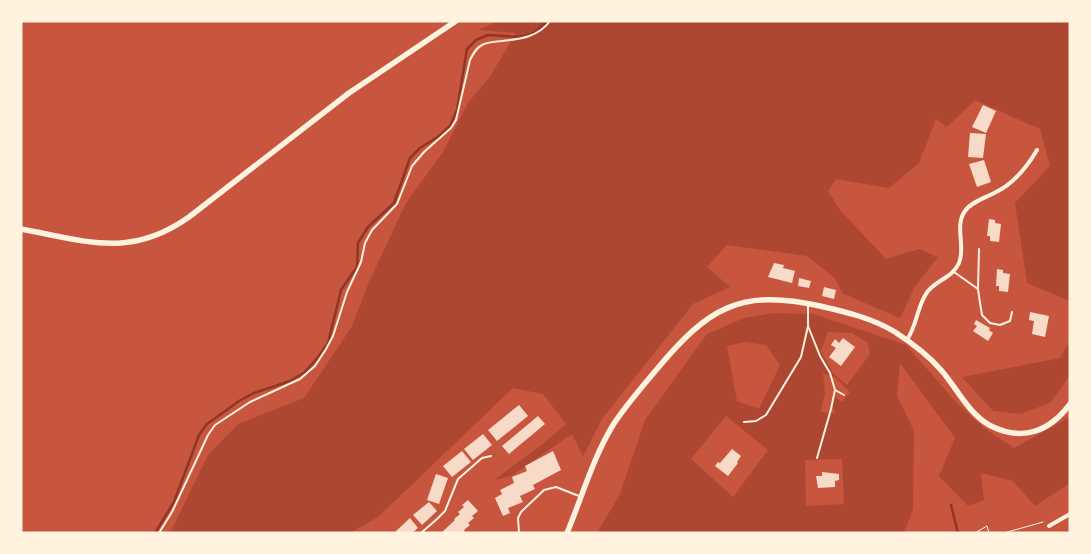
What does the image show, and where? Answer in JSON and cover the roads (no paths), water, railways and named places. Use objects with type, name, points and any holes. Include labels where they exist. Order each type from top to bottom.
[{"type":"main road","points":[[22,229],[95,243],[129,243],[148,239],[170,230],[213,199],[349,93],[456,21]]},
{"type":"main road","points":[[567,533],[600,449],[621,414],[672,351],[695,327],[723,310],[752,301],[770,300],[808,304],[871,320],[907,340],[935,363],[980,419],[997,429],[1019,434],[1038,431],[1055,422],[1070,404]]},
{"type":"street","points":[[907,340],[915,326],[920,305],[927,292],[938,281],[954,272],[961,257],[961,224],[966,209],[1009,184],[1025,169],[1037,150]]},
{"type":"street","points":[[1049,526],[1070,514]]},
{"type":"lane","points":[[159,533],[172,512],[208,435],[215,425],[250,402],[300,379],[315,366],[333,336],[347,292],[361,262],[365,243],[372,230],[397,204],[412,166],[424,152],[451,128],[456,120],[470,60],[475,51],[482,45],[492,42],[518,40],[537,34],[550,21]]},
{"type":"lane","points":[[979,249],[978,289],[982,314],[990,323],[1000,324],[1010,321],[1012,312]]},
{"type":"lane","points":[[954,272],[978,289]]},
{"type":"lane","points":[[744,422],[756,421],[770,410],[800,357],[808,326],[808,304]]},
{"type":"lane","points":[[808,326],[820,356],[830,373],[835,390],[832,409],[817,458]]},
{"type":"lane","points":[[835,390],[844,395]]},
{"type":"lane","points":[[421,533],[444,510],[458,478],[482,458],[491,456]]},
{"type":"lane","points":[[519,533],[518,518],[521,512],[548,488],[556,487],[582,497]]},
{"type":"waterway","points":[[155,533],[174,502],[199,435],[207,424],[239,401],[254,393],[290,381],[305,372],[328,343],[341,290],[357,267],[358,243],[368,227],[394,203],[410,158],[420,148],[439,136],[450,126],[457,110],[467,49],[476,40],[488,35],[520,37],[535,33],[547,21]]},
{"type":"waterway","points":[[951,505],[958,533]]}]
